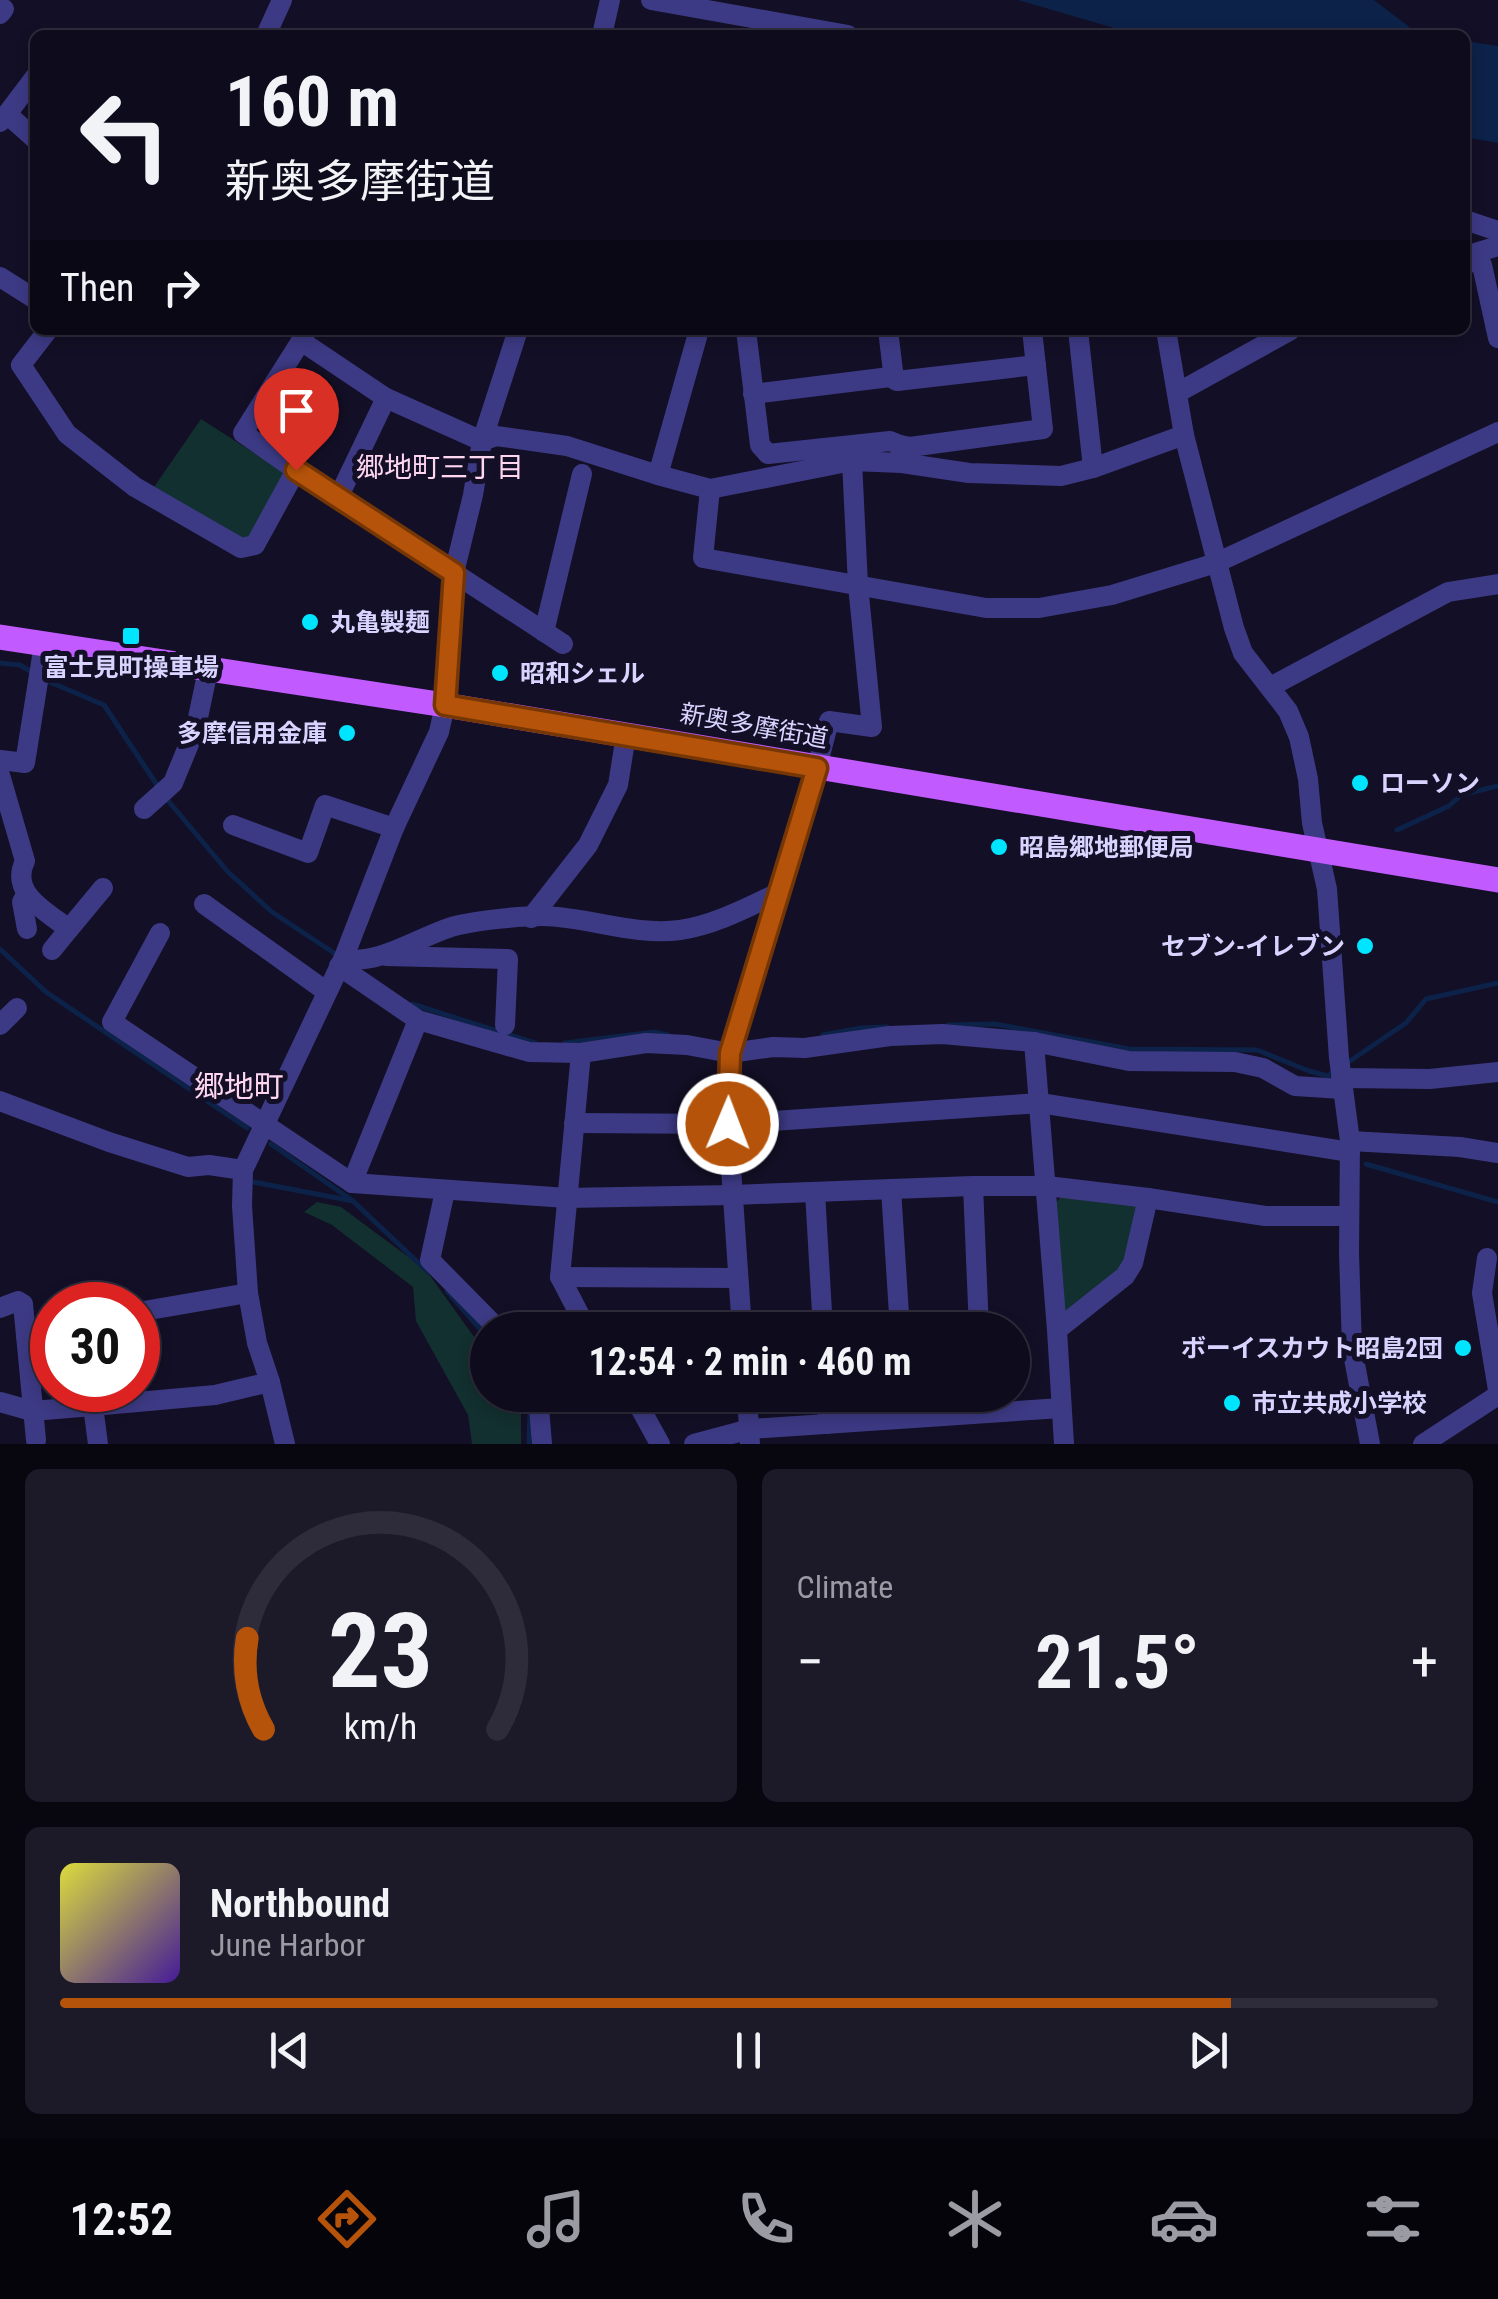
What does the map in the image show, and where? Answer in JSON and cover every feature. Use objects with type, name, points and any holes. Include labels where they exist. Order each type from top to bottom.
[{"type":"main road","name":"新奥多摩街道","points":[[0,637],[41,666],[208,670],[445,705],[1498,880]]},
{"type":"street","points":[[268,30],[282,0]]},
{"type":"street","points":[[603,30],[610,0]]},
{"type":"street","points":[[651,0],[820,30]]},
{"type":"street","points":[[30,83],[3,118],[30,136]]},
{"type":"street","points":[[1470,222],[1498,232]]},
{"type":"street","points":[[1470,255],[1498,246]]},
{"type":"street","points":[[1470,257],[1482,266],[1498,338]]},
{"type":"street","points":[[3,286],[30,297]]},
{"type":"street","points":[[44,335],[21,364],[66,434],[135,487],[241,548],[254,545],[296,470]]},
{"type":"street","points":[[284,1444],[248,1293],[242,1177],[341,963],[394,828],[439,732],[445,705],[454,573],[482,442],[514,335]]},
{"type":"street","points":[[658,475],[698,335]]},
{"type":"street","points":[[747,335],[760,444],[768,454],[890,441],[901,454]]},
{"type":"street","points":[[889,335],[894,379]]},
{"type":"street","points":[[901,454],[910,447],[1043,429],[1033,335]]},
{"type":"street","points":[[1079,335],[1093,468]]},
{"type":"street","points":[[1167,335],[1184,435],[1234,628],[1243,653],[1288,711],[1308,779],[1326,889],[1350,1146],[1352,1348],[1370,1444]]},
{"type":"street","points":[[1177,394],[1282,335]]},
{"type":"street","points":[[563,644],[243,432],[304,336],[386,398],[482,442],[496,436],[568,446],[710,488],[901,454],[970,473],[1060,476],[1184,435]]},
{"type":"street","points":[[753,394],[890,376],[897,381],[1036,365]]},
{"type":"street","points":[[338,498],[386,398]]},
{"type":"street","points":[[710,488],[702,558],[986,608],[1039,608],[1112,595],[1216,563],[1498,432]]},
{"type":"street","points":[[741,1312],[728,1124],[732,1044],[829,721],[872,727],[858,585],[852,461]]},
{"type":"street","points":[[544,632],[582,474]]},
{"type":"street","points":[[1270,687],[1448,592],[1498,584]]},
{"type":"street","points":[[0,760],[25,763],[41,666]]},
{"type":"street","points":[[156,798],[172,783],[196,727],[208,670]]},
{"type":"street","points":[[531,918],[588,845],[618,785],[626,735]]},
{"type":"street","points":[[0,774],[8,834],[25,860],[20,870],[26,895],[69,929]]},
{"type":"street","points":[[233,825],[308,853],[325,806],[394,828]]},
{"type":"street","points":[[52,950],[103,888]]},
{"type":"street","points":[[341,963],[376,956],[457,925],[544,916],[638,931],[680,930],[720,920],[780,892]]},
{"type":"street","points":[[26,895],[22,902],[27,929]]},
{"type":"street","points":[[204,904],[327,992]]},
{"type":"street","points":[[160,933],[112,1022],[352,1183],[567,1198],[1046,1186],[1265,1216],[1349,1216]]},
{"type":"street","points":[[376,956],[508,958],[505,1024]]},
{"type":"street","points":[[341,963],[418,1020],[529,1052],[580,1054],[646,1043],[806,1048],[925,1035],[1034,1042],[1130,1061],[1235,1062],[1263,1068],[1295,1086],[1341,1075],[1430,1078],[1498,1072]]},
{"type":"street","points":[[0,1025],[17,1008]]},
{"type":"street","points":[[352,1183],[418,1020]]},
{"type":"street","points":[[1034,1042],[1064,1444]]},
{"type":"street","points":[[578,1312],[560,1277],[580,1054]]},
{"type":"street","points":[[0,1102],[27,1119],[188,1166],[209,1165],[242,1177]]},
{"type":"street","points":[[574,1123],[728,1124],[1040,1104],[1350,1146],[1460,1147],[1498,1153]]},
{"type":"street","points":[[972,1186],[978,1312]]},
{"type":"street","points":[[891,1189],[899,1312]]},
{"type":"street","points":[[446,1191],[430,1260],[481,1312]]},
{"type":"street","points":[[815,1192],[822,1312]]},
{"type":"street","points":[[1057,1330],[1125,1276],[1133,1263],[1148,1198]]},
{"type":"street","points":[[1423,1444],[1498,1392],[1482,1293],[1487,1258]]},
{"type":"street","points":[[560,1277],[738,1278]]},
{"type":"street","points":[[160,1308],[248,1293]]},
{"type":"street","points":[[0,1308],[18,1301],[23,1304],[30,1385]]},
{"type":"street","points":[[26,1336],[30,1335]]},
{"type":"street","points":[[160,1400],[216,1395],[270,1382]]},
{"type":"street","points":[[0,1402],[30,1410]]},
{"type":"street","points":[[1030,1406],[1061,1408]]},
{"type":"street","points":[[32,1412],[36,1440]]},
{"type":"street","points":[[93,1412],[98,1444]]},
{"type":"street","points":[[539,1412],[542,1444]]},
{"type":"street","points":[[643,1412],[660,1444]]},
{"type":"street","points":[[748,1412],[750,1437]]},
{"type":"street","points":[[827,1412],[828,1424]]},
{"type":"street","points":[[906,1412],[906,1418]]},
{"type":"street","points":[[694,1444],[939,1412]]},
{"type":"green space","points":[[201,419],[285,473],[249,538],[240,540],[154,487]]},
{"type":"green space","points":[[1062,1196],[1139,1205],[1129,1260],[1064,1313],[1054,1204]]},
{"type":"green space","points":[[317,1202],[341,1207],[426,1270],[470,1331],[470,1412],[520,1412],[521,1444],[472,1444],[468,1415],[416,1321],[413,1287],[332,1225],[304,1212]]},
{"type":"water","points":[[1018,0],[1374,0],[1413,30],[1121,30]]},
{"type":"water","points":[[1470,42],[1498,46],[1498,143],[1470,138]]},
{"type":"waterway","points":[[0,663],[20,665],[35,674]]},
{"type":"waterway","points":[[45,680],[104,705],[159,788]]},
{"type":"waterway","points":[[1397,830],[1449,806],[1461,795],[1498,786]]},
{"type":"waterway","points":[[165,797],[228,872],[272,912],[340,957]]},
{"type":"waterway","points":[[0,949],[46,992],[247,1128]]},
{"type":"waterway","points":[[1347,1063],[1406,1023],[1426,999],[1498,983]]},
{"type":"waterway","points":[[412,1004],[535,1043]]},
{"type":"waterway","points":[[948,1025],[995,1024],[1129,1049],[1257,1050],[1309,1071],[1328,1076],[1333,1072]]},
{"type":"waterway","points":[[823,1035],[887,1027]]},
{"type":"waterway","points":[[565,1043],[654,1032],[668,1035]]},
{"type":"waterway","points":[[271,1144],[353,1201],[428,1272]]},
{"type":"waterway","points":[[1366,1164],[1498,1202]]},
{"type":"waterway","points":[[248,1181],[353,1201]]},
{"type":"waterway","points":[[447,1291],[470,1317]]},
{"type":"waterway","points":[[529,1444],[530,1412]]},
{"type":"place","name":"丸亀製麺","points":[[310,622]]},
{"type":"place","name":"富士見町操車場","points":[[131,636]]},
{"type":"place","name":"昭和シェル","points":[[500,673]]},
{"type":"place","name":"多摩信用金庫","points":[[347,733]]},
{"type":"place","name":"ローソン","points":[[1360,783]]},
{"type":"place","name":"昭島郷地郵便局","points":[[999,847]]},
{"type":"place","name":"セブン-イレブン","points":[[1365,946]]},
{"type":"place","name":"ボーイスカウト昭島2団","points":[[1463,1348]]},
{"type":"place","name":"市立共成小学校","points":[[1232,1403]]},
{"type":"district","name":"郷地町三丁目","points":[[440,467]]},
{"type":"district","name":"郷地町","points":[[239,1086]]},
{"type":"route","points":[[296,470],[454,573],[445,705],[817,768],[730,1053],[728,1124]]}]
